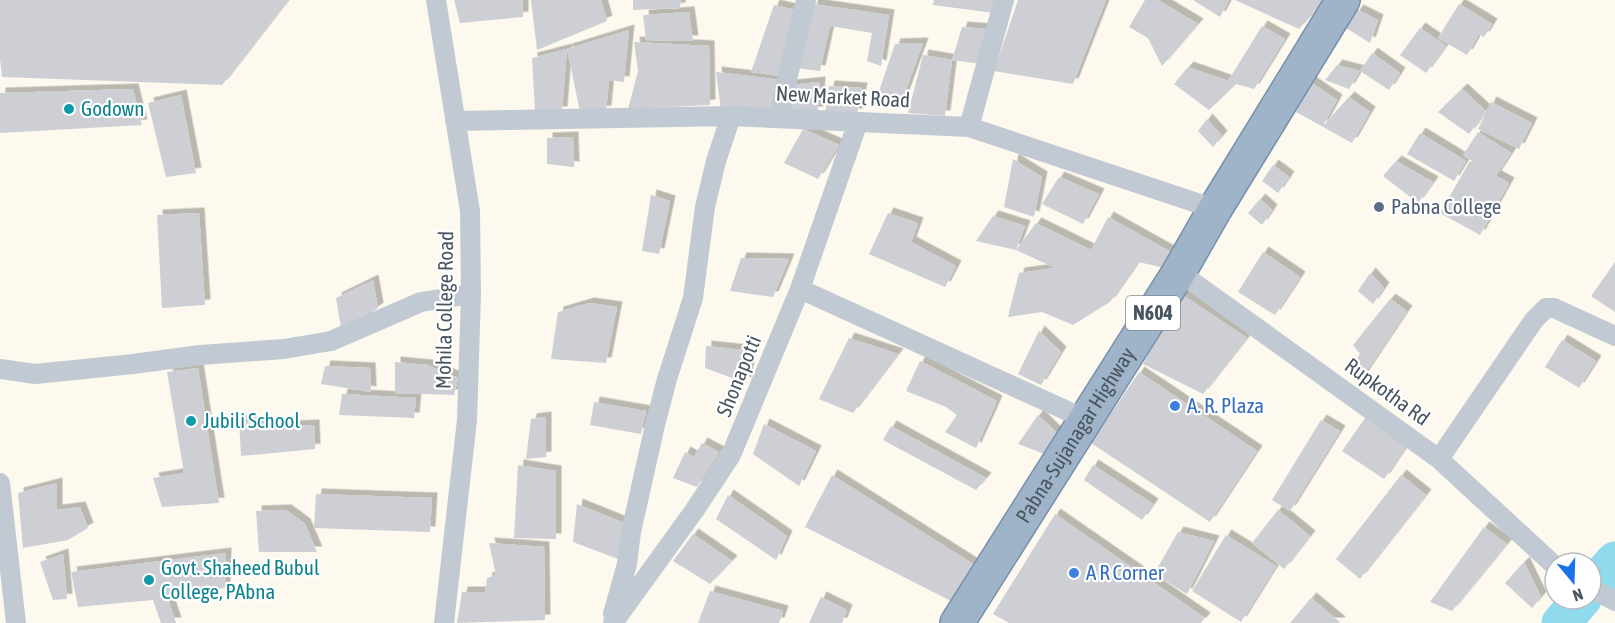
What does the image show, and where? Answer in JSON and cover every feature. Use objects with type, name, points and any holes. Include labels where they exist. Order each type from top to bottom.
[{"type":"highway","name":"Pabna-Sujanagar Highway","points":[[957,623],[1179,272],[1343,0]]},
{"type":"street","name":"Mohila College Road","points":[[436,0],[470,211],[471,294],[467,420],[444,623]]},
{"type":"street","points":[[778,118],[806,0]]},
{"type":"street","points":[[969,127],[1004,0]]},
{"type":"street","name":"New Market Road","points":[[455,121],[731,116],[969,127],[1215,209]]},
{"type":"street","name":"Shonapotti","points":[[612,623],[627,564],[631,532],[655,425],[693,298],[705,207],[716,161],[731,116]]},
{"type":"street","name":"Shonapotti","points":[[612,623],[694,511],[731,455],[800,289],[858,122]]},
{"type":"street","name":"Rupkotha Rd","points":[[1179,272],[1439,459],[1543,555]]},
{"type":"street","points":[[800,289],[1085,420]]},
{"type":"street","points":[[0,369],[35,374],[201,355],[284,349],[331,340],[421,302],[471,294]]},
{"type":"street","points":[[1439,459],[1534,320],[1546,308],[1554,308],[1615,336]]},
{"type":"street","points":[[0,483],[16,623]]},
{"type":"shaded area","points":[[0,0],[1615,0],[1615,623],[0,623]]},
{"type":"building","points":[[0,0],[288,0],[222,85],[2,77]]},
{"type":"building","points":[[454,0],[523,0],[523,17],[460,23]]},
{"type":"building","points":[[531,0],[601,0],[607,21],[537,50]]},
{"type":"building","points":[[633,0],[681,0],[680,8],[633,10]]},
{"type":"building","points":[[934,0],[998,0],[994,13],[933,5]]},
{"type":"building","points":[[1018,0],[1106,0],[1073,84],[994,71]]},
{"type":"building","points":[[1145,0],[1158,0],[1198,24],[1162,66],[1148,38],[1129,27]]},
{"type":"building","points":[[1193,0],[1229,0],[1220,17]]},
{"type":"building","points":[[1235,0],[1324,0],[1299,29]]},
{"type":"building","points":[[813,4],[889,15],[881,66],[867,61],[872,33],[830,26],[820,71],[795,68]]},
{"type":"building","points":[[1459,4],[1492,24],[1484,37],[1479,34],[1467,55],[1438,38]]},
{"type":"building","points":[[774,5],[796,10],[779,76],[751,72]]},
{"type":"building","points":[[1358,10],[1378,20],[1370,43],[1346,28]]},
{"type":"building","points":[[689,12],[693,41],[646,40],[643,15]]},
{"type":"building","points":[[1262,26],[1285,39],[1254,89],[1236,84],[1209,110],[1174,84],[1188,67],[1228,81]]},
{"type":"building","points":[[962,27],[987,29],[981,64],[952,60]]},
{"type":"building","points":[[1420,28],[1446,46],[1426,73],[1400,55]]},
{"type":"building","points":[[629,30],[624,82],[609,80],[606,111],[580,112],[567,49]]},
{"type":"building","points":[[634,42],[709,46],[710,105],[628,109],[638,71]]},
{"type":"building","points":[[923,43],[902,101],[875,103],[895,44]]},
{"type":"building","points":[[567,49],[562,112],[535,111],[532,58]]},
{"type":"building","points":[[1372,53],[1400,73],[1389,90],[1360,71]]},
{"type":"building","points":[[923,55],[952,60],[945,116],[908,113]]},
{"type":"building","points":[[1337,65],[1360,71],[1349,89],[1325,80]]},
{"type":"building","points":[[716,72],[782,80],[776,110],[721,111]]},
{"type":"building","points":[[1309,81],[1337,100],[1323,126],[1349,97],[1370,112],[1352,143],[1296,112]]},
{"type":"building","points":[[820,82],[818,112],[785,113],[791,85]]},
{"type":"building","points":[[829,86],[862,88],[857,114],[825,114]]},
{"type":"building","name":"Godown","points":[[133,89],[142,125],[0,133],[0,93]]},
{"type":"building","points":[[1462,89],[1486,111],[1469,134],[1438,112]]},
{"type":"building","name":"Godown","points":[[181,95],[196,173],[166,177],[148,103]]},
{"type":"building","points":[[1491,102],[1532,123],[1519,149],[1478,129]]},
{"type":"building","points":[[1207,119],[1222,136],[1213,147],[1198,131]]},
{"type":"building","points":[[803,129],[839,145],[818,179],[784,163]]},
{"type":"building","points":[[1478,132],[1511,153],[1496,176],[1509,183],[1480,235],[1440,213],[1470,161],[1488,171],[1463,155]]},
{"type":"building","points":[[1420,133],[1466,161],[1454,181],[1407,154]]},
{"type":"building","points":[[573,137],[574,167],[547,164],[547,138]]},
{"type":"building","points":[[1013,159],[1042,177],[1034,217],[1004,207]]},
{"type":"building","points":[[1396,161],[1433,182],[1418,203],[1383,176]]},
{"type":"building","points":[[1273,165],[1289,177],[1278,193],[1262,181]]},
{"type":"building","points":[[1059,177],[1099,194],[1083,224],[1042,204]]},
{"type":"building","points":[[651,195],[670,201],[659,254],[642,251]]},
{"type":"building","points":[[1260,199],[1272,210],[1262,225],[1248,213]]},
{"type":"building","points":[[199,213],[205,305],[162,308],[157,215]]},
{"type":"building","points":[[888,213],[918,223],[911,242],[956,266],[945,287],[869,254]]},
{"type":"building","points":[[993,216],[1025,226],[1016,250],[976,241]]},
{"type":"building","points":[[1108,217],[1178,256],[1165,268],[1138,262],[1110,302],[1073,325],[1042,312],[1008,317],[1019,273],[1055,268],[1016,250],[1036,223],[1091,250]]},
{"type":"building","points":[[1263,252],[1300,277],[1275,315],[1238,292]]},
{"type":"building","points":[[741,258],[789,259],[773,297],[730,291]]},
{"type":"building","points":[[1615,262],[1615,312],[1591,296]]},
{"type":"building","points":[[1370,273],[1384,288],[1373,304],[1358,291]]},
{"type":"building","points":[[373,280],[378,308],[342,334],[336,298]]},
{"type":"building","points":[[1181,294],[1247,338],[1203,394],[1143,364]]},
{"type":"building","points":[[1390,299],[1407,311],[1360,381],[1349,371],[1360,354],[1353,345]]},
{"type":"building","points":[[589,303],[617,307],[606,363],[551,359],[558,312]]},
{"type":"building","points":[[1039,331],[1061,352],[1041,385],[1018,374]]},
{"type":"building","points":[[849,338],[898,354],[853,413],[819,399]]},
{"type":"building","points":[[1562,340],[1596,361],[1579,388],[1545,367]]},
{"type":"building","points":[[706,346],[752,351],[746,383],[705,368]]},
{"type":"building","points":[[920,361],[997,401],[976,448],[945,432],[957,415],[946,407],[906,391]]},
{"type":"building","points":[[395,362],[427,365],[458,378],[454,395],[395,393]]},
{"type":"building","points":[[325,366],[370,368],[371,392],[321,384]]},
{"type":"building","name":"Jubili School","points":[[198,368],[219,503],[162,507],[153,478],[184,473],[167,372]]},
{"type":"building","points":[[1139,372],[1257,451],[1210,522],[1091,443]]},
{"type":"building","points":[[342,394],[416,398],[414,418],[339,415]]},
{"type":"building","points":[[594,402],[646,411],[641,434],[590,425]]},
{"type":"building","points":[[1368,414],[1409,442],[1384,479],[1342,451]]},
{"type":"building","points":[[1038,415],[1058,434],[1047,455],[1018,444]]},
{"type":"building","points":[[546,417],[546,457],[526,459],[531,419]]},
{"type":"building","points":[[1321,420],[1340,431],[1290,511],[1272,500]]},
{"type":"building","points":[[239,421],[289,426],[314,425],[315,449],[241,456]]},
{"type":"building","points":[[764,424],[816,451],[799,486],[753,454]]},
{"type":"building","points":[[891,426],[986,478],[976,490],[883,440]]},
{"type":"building","points":[[702,443],[719,452],[697,487],[673,478],[685,452],[694,457]]},
{"type":"building","points":[[518,465],[556,471],[556,539],[514,538]]},
{"type":"building","points":[[1093,465],[1153,504],[1142,520],[1084,480]]},
{"type":"building","points":[[832,475],[981,569],[959,605],[805,527]]},
{"type":"building","points":[[1401,475],[1426,495],[1360,579],[1336,559]]},
{"type":"building","points":[[57,483],[57,510],[80,507],[88,528],[68,540],[23,548],[18,493]]},
{"type":"building","points":[[316,494],[432,498],[430,532],[314,528]]},
{"type":"building","points":[[728,495],[787,536],[776,560],[716,519]]},
{"type":"building","points":[[577,504],[624,523],[618,559],[573,542]]},
{"type":"building","points":[[286,510],[305,524],[317,552],[259,552],[256,511]]},
{"type":"building","points":[[1278,510],[1310,536],[1284,569],[1252,543]]},
{"type":"building","points":[[1055,514],[1205,618],[1201,623],[1009,623],[993,614]]},
{"type":"building","points":[[1484,527],[1507,544],[1452,611],[1430,602]]},
{"type":"building","points":[[1178,532],[1214,541],[1187,594],[1154,574]]},
{"type":"building","points":[[693,534],[732,561],[710,584],[673,561]]},
{"type":"building","points":[[1226,535],[1276,566],[1241,622],[1192,591]]},
{"type":"building","points":[[489,543],[544,547],[545,620],[457,623],[462,592],[485,592],[487,578],[496,575]]},
{"type":"building","name":"Govt. Shaheed Bubul College, PAbna","points":[[226,553],[225,588],[167,596],[176,623],[161,623],[153,600],[78,607],[71,572]]},
{"type":"building","points":[[63,554],[67,599],[53,600],[40,562]]},
{"type":"building","points":[[1524,562],[1541,597],[1532,608],[1505,583]]},
{"type":"building","points":[[710,591],[783,611],[779,623],[698,623]]},
{"type":"building","points":[[821,597],[847,610],[842,623],[809,623]]},
{"type":"building","points":[[1311,598],[1340,622],[1290,623]]},
{"type":"waterway","points":[[1603,574],[1615,561]]},
{"type":"waterway","points":[[1561,623],[1572,611]]},
{"type":"place","name":"Godown","points":[[69,109]]},
{"type":"place","name":"Pabna College","points":[[1379,207]]},
{"type":"place","name":"A. R. Plaza","points":[[1175,406]]},
{"type":"place","name":"Jubili School","points":[[191,421]]},
{"type":"place","name":"A R Corner","points":[[1074,573]]},
{"type":"place","name":"Govt. Shaheed Bubul College, PAbna","points":[[149,580]]}]
